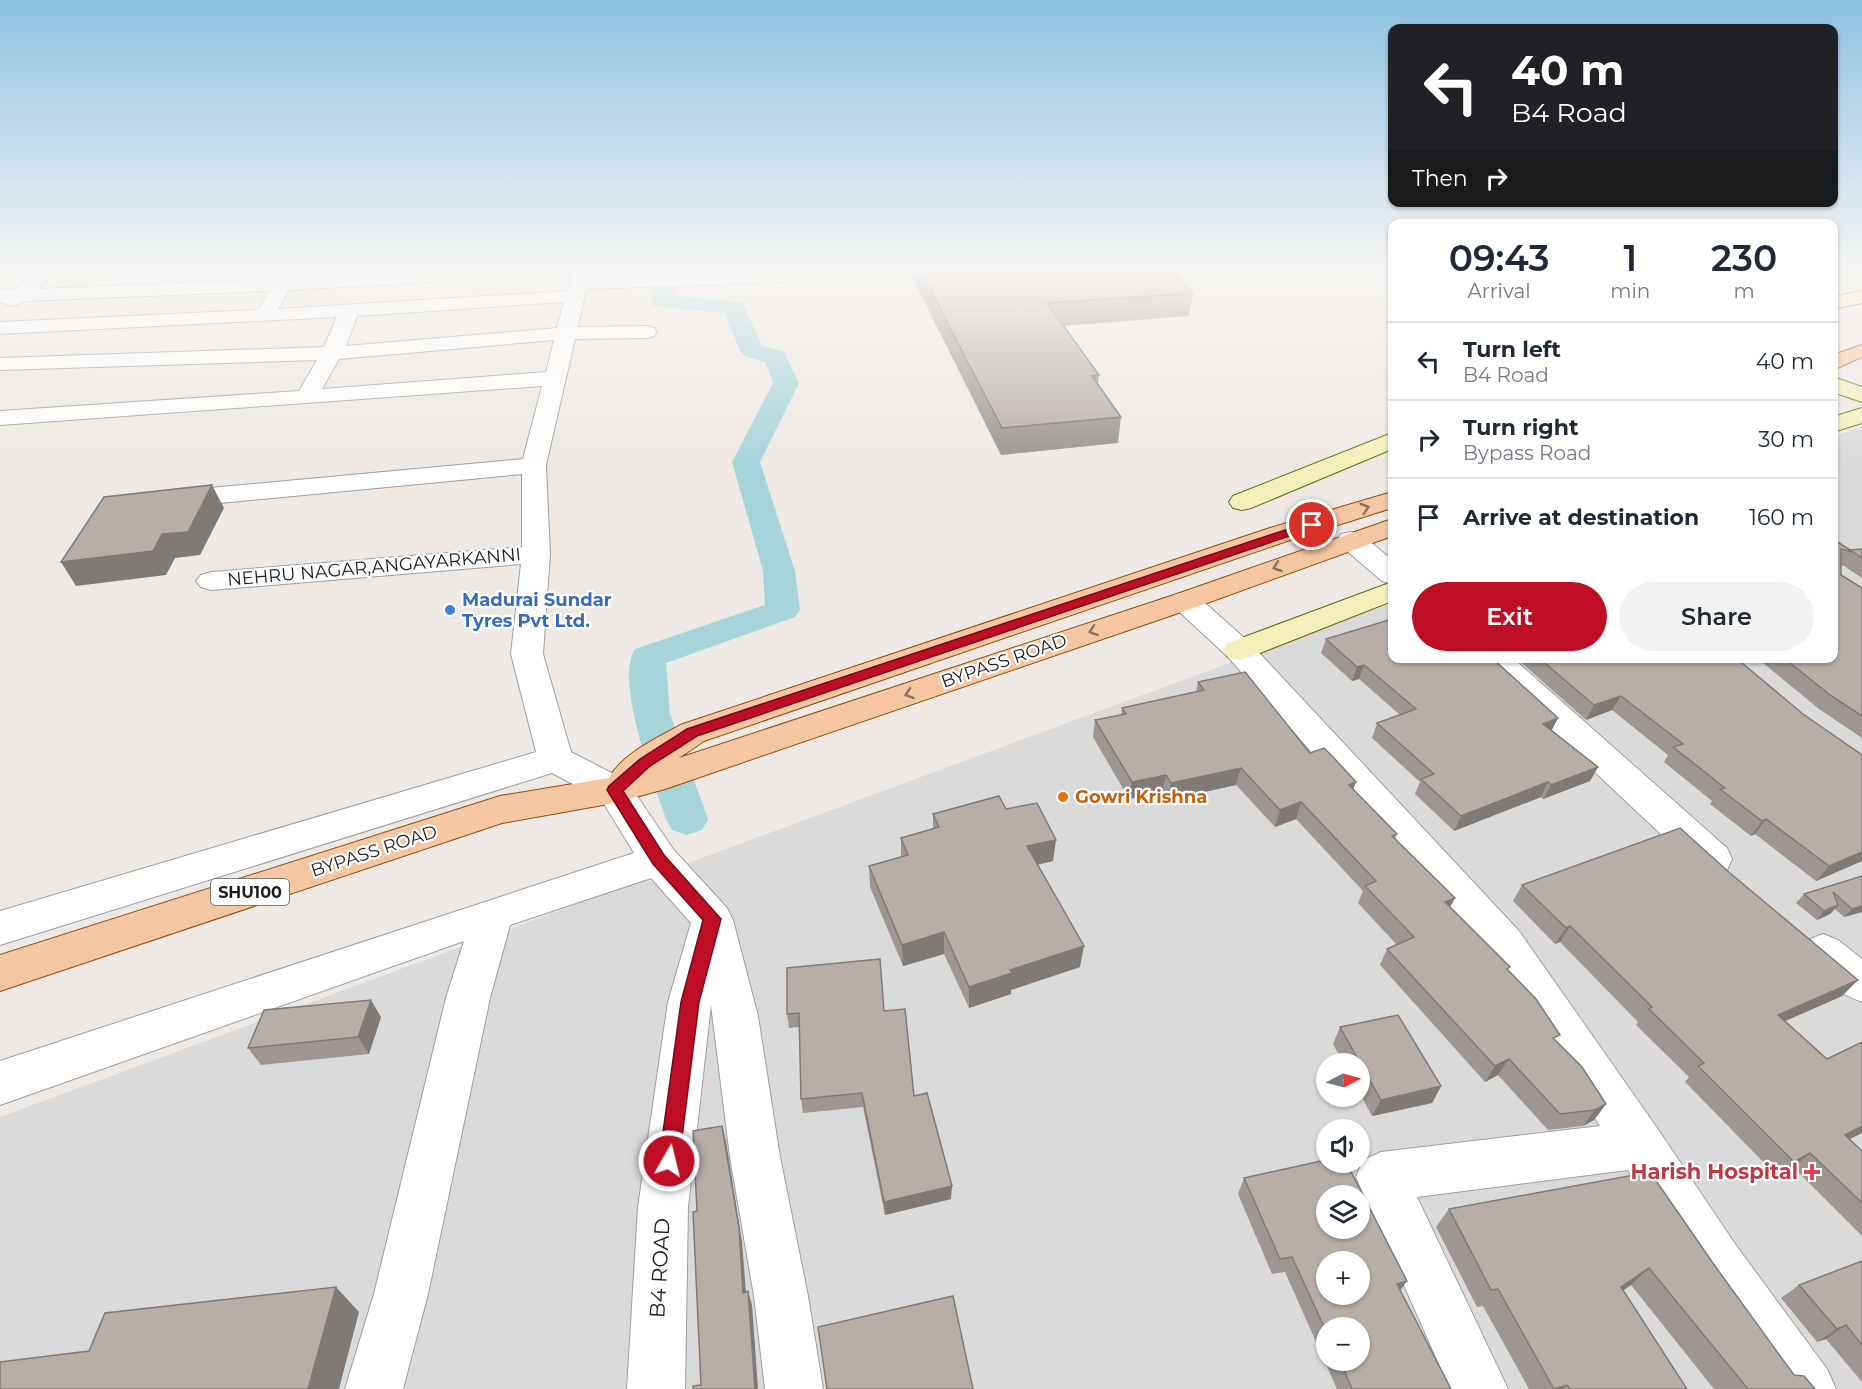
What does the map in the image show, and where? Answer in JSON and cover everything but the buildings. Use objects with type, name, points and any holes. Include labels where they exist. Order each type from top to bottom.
[{"type":"main road","points":[[1838,370],[1847,355],[1862,351]]},
{"type":"main road","points":[[1838,378],[1862,374]]},
{"type":"main road","name":"BYPASS ROAD","points":[[0,973],[500,810],[637,777],[694,749],[1280,534],[1388,501]]},
{"type":"main road","name":"BYPASS ROAD","points":[[694,749],[1185,601],[1388,527]]},
{"type":"street","points":[[306,397],[332,353],[340,333]]},
{"type":"street","points":[[555,759],[527,654],[536,554],[534,465],[567,333]]},
{"type":"street","points":[[0,364],[332,353],[581,333]]},
{"type":"street","points":[[0,418],[556,378]]},
{"type":"street","points":[[1838,382],[1862,395]]},
{"type":"street","points":[[1838,423],[1862,415]]},
{"type":"street","points":[[1242,502],[1388,442]]},
{"type":"street","points":[[199,497],[534,465]]},
{"type":"street","points":[[1351,540],[1388,572]]},
{"type":"street","name":"NEHRU NAGAR,ANGAYARKANNI","points":[[211,581],[536,554]]},
{"type":"street","points":[[1239,650],[1388,593]]},
{"type":"street","points":[[1185,601],[1239,650],[1504,943],[1640,1144],[1716,1263],[1807,1389]]},
{"type":"street","points":[[1498,663],[1734,878]]},
{"type":"street","points":[[0,928],[555,759],[637,777],[659,860],[712,919],[736,1016],[755,1157],[781,1296],[794,1389]]},
{"type":"street","points":[[0,1083],[493,914],[659,860]]},
{"type":"street","points":[[374,1389],[401,1294],[468,998],[493,914]]},
{"type":"street","name":"B4 ROAD","points":[[656,1389],[663,1206],[690,1002],[712,919]]},
{"type":"street","points":[[1798,931],[1862,984]]},
{"type":"street","points":[[1479,1389],[1381,1177],[1640,1144]]},
{"type":"shaded area","points":[[1862,426],[1862,1389],[0,1389],[0,1117],[1388,604],[1388,663],[1838,663],[1838,435]]},
{"type":"waterway","points":[[687,819],[651,714],[648,657],[783,610],[779,571],[746,462],[786,383],[775,357],[752,351],[745,333]]},
{"type":"place","name":"Madurai Sundar Tyres Pvt Ltd.","points":[[450,610]]},
{"type":"place","name":"Gowri Krishna","points":[[1063,797]]},
{"type":"place","name":"Harish Hospital","points":[[1812,1172]]},
{"type":"route","points":[[669,1161],[690,1002],[712,919],[659,860],[614,790],[645,763],[692,733],[1312,525]]}]
